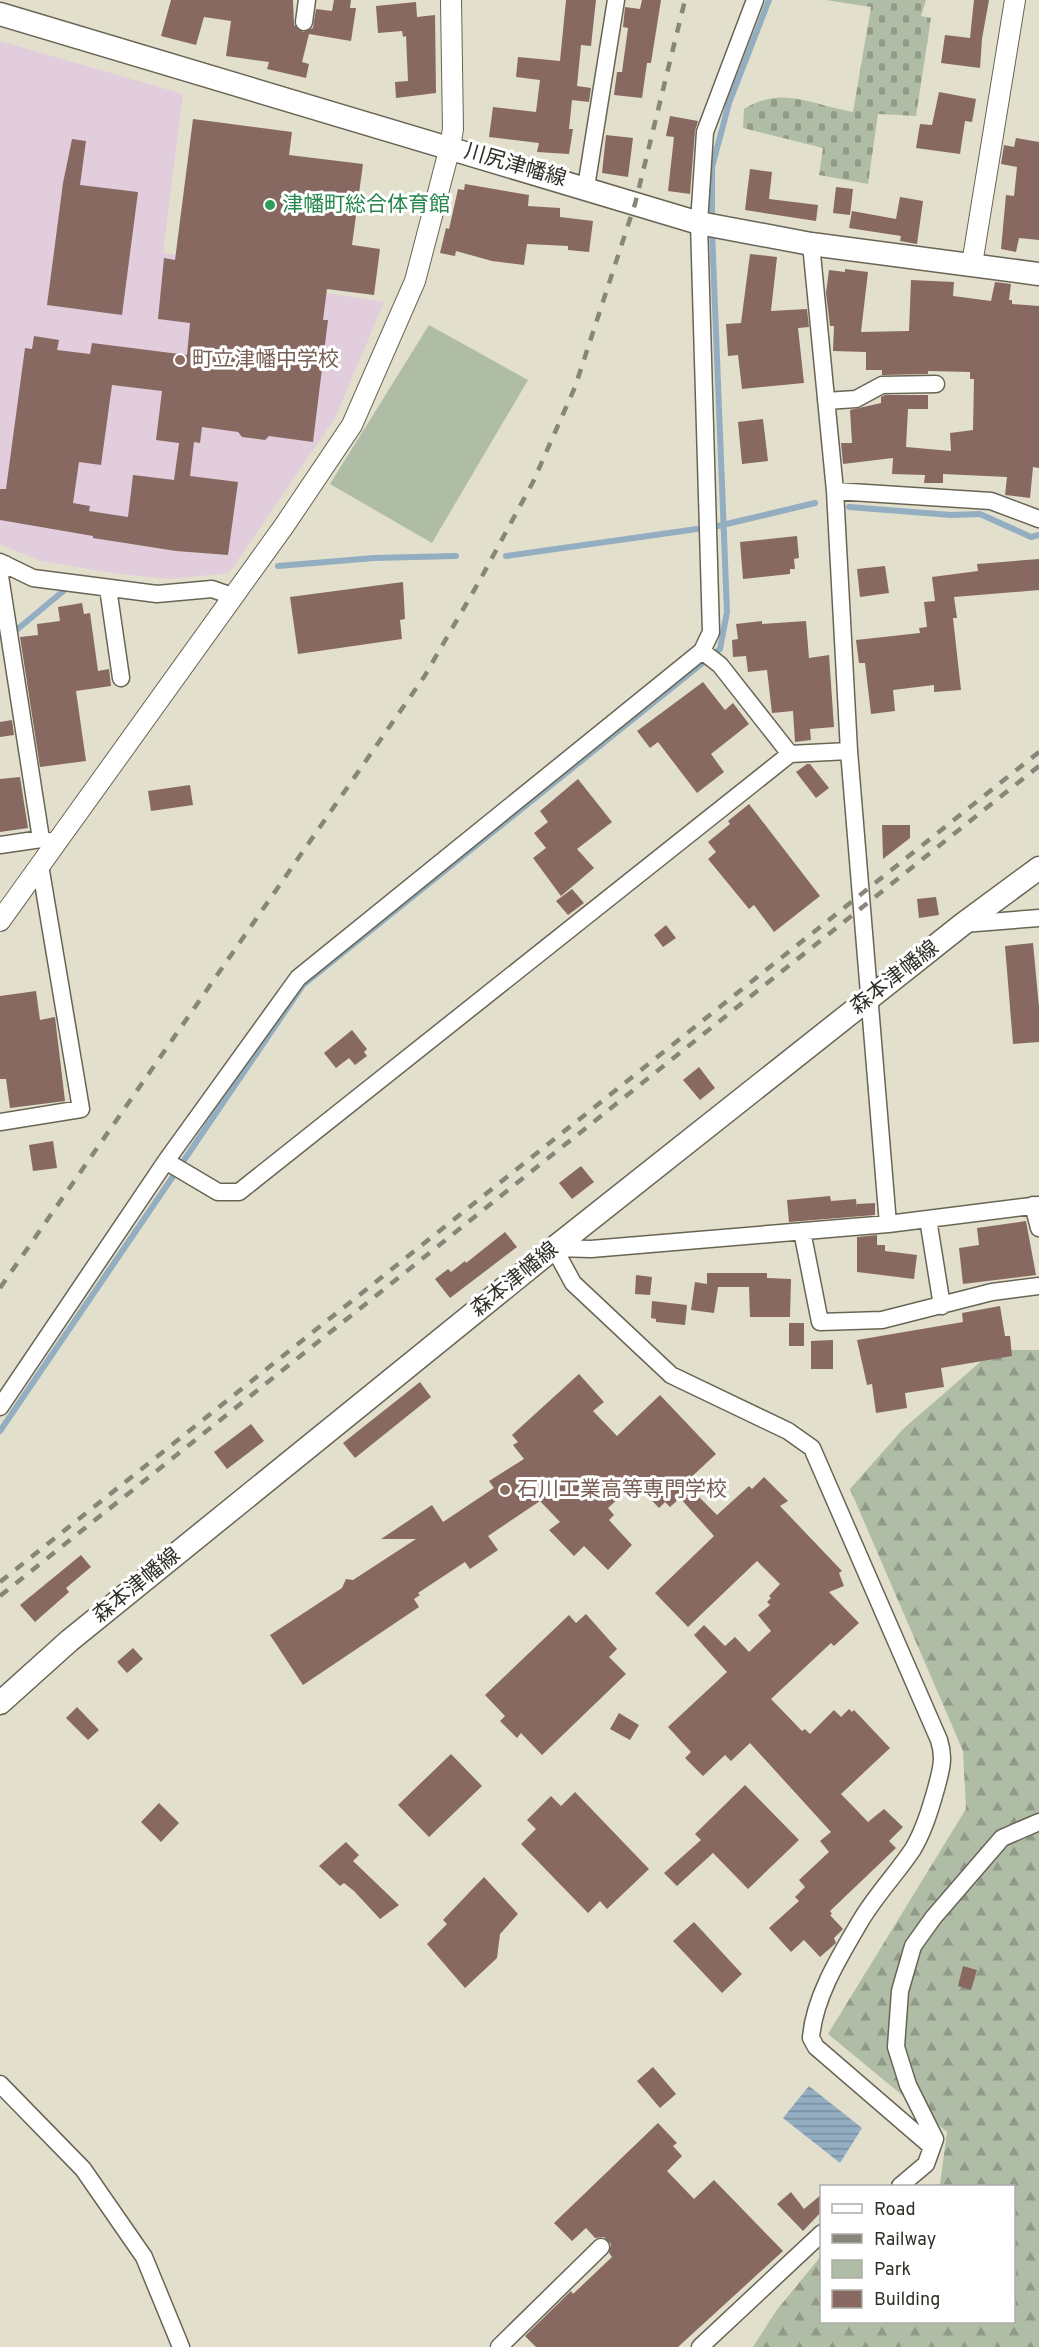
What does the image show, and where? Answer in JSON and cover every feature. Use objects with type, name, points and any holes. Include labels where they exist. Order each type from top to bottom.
[{"type":"main road","name":"川尻津幡線","points":[[0,14],[710,225],[811,244],[1039,274]]},
{"type":"main road","name":"森本津幡線","points":[[0,1703],[69,1641],[554,1248],[871,996],[1039,868]]},
{"type":"street","points":[[304,22],[307,0]]},
{"type":"street","points":[[0,921],[40,865],[48,841],[232,596],[352,425],[415,281],[450,147],[453,129],[451,0]]},
{"type":"street","points":[[586,188],[616,0]]},
{"type":"street","points":[[0,1407],[166,1161],[298,978],[704,652],[711,632],[710,225],[705,132],[755,0]]},
{"type":"street","points":[[972,264],[1014,0]]},
{"type":"street","points":[[811,244],[835,491],[849,751],[888,1224]]},
{"type":"street","points":[[826,400],[856,399],[882,385],[936,384]]},
{"type":"street","points":[[835,491],[991,501],[1039,519]]},
{"type":"street","points":[[48,841],[0,576],[2,563],[33,578],[157,594],[212,589],[232,596]]},
{"type":"street","points":[[108,588],[121,678]]},
{"type":"street","points":[[704,652],[720,665],[790,754]]},
{"type":"street","points":[[170,1163],[184,1174],[218,1192],[239,1192],[790,754],[849,751]]},
{"type":"street","points":[[0,845],[48,841]]},
{"type":"street","points":[[0,1122],[81,1109],[40,865]]},
{"type":"street","points":[[963,924],[1039,918]]},
{"type":"street","points":[[554,1248],[591,1249],[802,1232],[888,1224],[1036,1205],[1039,1228]]},
{"type":"street","points":[[928,1219],[942,1306]]},
{"type":"street","points":[[802,1232],[820,1322],[882,1320],[992,1292],[1039,1286]]},
{"type":"street","points":[[554,1248],[573,1283],[671,1374],[788,1431],[812,1448],[939,1740],[944,1755],[928,1817],[912,1849],[885,1883],[846,1949],[820,2001],[811,2038],[816,2047],[932,2147]]},
{"type":"street","points":[[902,2185],[926,2164],[935,2139],[908,2085],[896,2047],[900,1991],[913,1946],[933,1918],[1002,1838],[1039,1822]]},
{"type":"street","points":[[0,2084],[83,2169],[144,2257],[181,2347]]},
{"type":"street","points":[[700,2347],[820,2235]]},
{"type":"street","points":[[499,2347],[601,2247]]},
{"type":"shaded area","name":"町立津幡中学校","points":[[0,41],[183,94],[163,253],[232,262],[230,278],[384,302],[335,418],[229,573],[169,579],[120,574],[41,561],[0,544]]},
{"type":"green space","points":[[826,0],[926,0],[921,16],[931,18],[916,116],[878,114],[868,184],[819,175],[823,148],[743,128],[744,109],[772,98],[798,99],[853,112],[871,7]]},
{"type":"green space","points":[[429,325],[528,380],[432,543],[330,484]]},
{"type":"green space","points":[[994,1350],[1039,1350],[1039,2347],[753,2347],[776,2311],[820,2257],[820,2323],[1015,2323],[1015,2185],[937,2185],[940,2184],[947,2132],[828,2034],[966,1809],[963,1751],[850,1489],[903,1429]]},
{"type":"water","points":[[809,2086],[862,2128],[840,2163],[783,2118]]},
{"type":"building","points":[[171,0],[293,0],[294,25],[303,32],[313,28],[316,9],[332,11],[334,0],[351,0],[350,8],[356,8],[351,41],[309,34],[302,62],[309,64],[306,78],[267,69],[269,62],[226,56],[231,21],[204,17],[196,45],[161,36]]},
{"type":"building","points":[[566,0],[596,0],[591,46],[581,45],[577,86],[591,88],[589,102],[572,100],[569,129],[573,129],[569,154],[537,152],[539,143],[489,137],[493,107],[536,112],[540,80],[516,77],[518,57],[560,61]]},
{"type":"building","points":[[642,0],[661,0],[651,63],[647,63],[642,98],[614,95],[617,72],[622,72],[628,28],[623,27],[625,7],[640,9]]},
{"type":"building","points":[[974,0],[989,0],[982,39],[980,68],[941,63],[945,35],[970,38]]},
{"type":"building","points":[[416,2],[417,17],[435,15],[436,93],[396,98],[395,82],[408,81],[406,36],[403,37],[402,31],[378,33],[376,6]]},
{"type":"building","points":[[939,92],[976,99],[972,122],[965,121],[960,154],[916,148],[920,124],[932,125]]},
{"type":"building","points":[[670,116],[698,121],[695,131],[690,194],[668,191],[674,137],[666,136]]},
{"type":"building","points":[[193,119],[292,132],[289,155],[363,164],[352,245],[380,249],[374,295],[327,289],[323,320],[328,320],[313,442],[269,436],[265,440],[242,437],[238,432],[202,427],[200,443],[194,442],[190,476],[238,482],[228,555],[176,551],[0,520],[0,489],[6,489],[25,348],[32,349],[34,336],[59,340],[57,350],[90,354],[92,343],[187,355],[190,323],[158,319],[164,258],[175,260]],"holes":[[[112,385],[162,391],[156,440],[179,443],[174,480],[133,475],[128,517],[89,511],[90,506],[73,503],[79,462],[101,465]]]},
{"type":"building","points":[[606,135],[633,138],[628,177],[602,173]]},
{"type":"building","points":[[1016,138],[1039,142],[1039,240],[1019,238],[1016,252],[1001,249],[1006,195],[1014,196],[1017,167],[1001,164],[1004,145],[1014,147]]},
{"type":"building","points":[[72,139],[86,141],[80,185],[138,192],[122,315],[47,305],[63,183]]},
{"type":"building","points":[[750,169],[772,172],[769,199],[818,205],[816,221],[745,210]]},
{"type":"building","points":[[465,184],[529,195],[528,206],[560,208],[560,217],[593,221],[589,252],[568,250],[568,246],[527,244],[524,265],[492,261],[456,251],[455,256],[440,253],[446,228],[449,229],[458,189],[464,190]]},
{"type":"building","points":[[836,187],[853,189],[850,215],[833,213]]},
{"type":"building","points":[[900,197],[923,201],[917,244],[900,241],[901,236],[849,228],[852,211],[896,219]]},
{"type":"building","points":[[750,254],[777,257],[771,311],[807,309],[809,327],[798,328],[804,383],[742,389],[738,355],[728,356],[726,324],[741,323]]},
{"type":"building","points":[[845,269],[868,272],[861,332],[909,331],[911,280],[954,282],[953,296],[991,301],[995,282],[1011,284],[1009,300],[1012,300],[1012,304],[1039,306],[1039,468],[1033,467],[1030,498],[1005,495],[1007,477],[943,474],[943,483],[924,483],[925,475],[892,474],[893,458],[843,464],[841,443],[852,443],[850,410],[881,403],[881,397],[885,395],[928,395],[928,409],[908,409],[906,447],[951,451],[950,433],[973,430],[974,379],[970,379],[970,372],[928,371],[928,374],[882,375],[882,370],[866,370],[866,352],[833,351],[834,326],[830,326],[826,293],[829,270],[845,272]]},
{"type":"building","points":[[763,419],[768,461],[742,464],[738,422]]},
{"type":"building","points":[[797,536],[799,558],[794,559],[795,569],[790,569],[790,574],[743,579],[740,542]]},
{"type":"building","points":[[1039,559],[1039,590],[954,597],[957,618],[953,618],[961,690],[934,692],[934,685],[893,690],[895,711],[871,714],[865,663],[859,663],[856,640],[920,633],[919,628],[927,627],[924,602],[935,601],[932,577],[978,571],[977,564]]},
{"type":"building","points":[[885,566],[889,593],[860,597],[857,569]]},
{"type":"building","points":[[403,582],[405,619],[400,620],[402,639],[298,654],[290,597]]},
{"type":"building","points":[[82,603],[84,614],[90,613],[98,671],[109,669],[111,686],[76,691],[86,761],[40,767],[20,637],[38,635],[37,624],[60,621],[58,607]]},
{"type":"building","points":[[762,621],[762,624],[806,621],[809,658],[829,655],[834,727],[810,729],[811,740],[795,742],[793,711],[772,713],[767,670],[748,672],[746,656],[733,657],[732,640],[738,639],[736,624]]},
{"type":"building","points":[[703,682],[725,710],[733,703],[749,724],[711,754],[724,772],[697,793],[658,742],[650,748],[637,731]]},
{"type":"building","points":[[12,720],[14,735],[0,737],[0,722]]},
{"type":"building","points":[[810,764],[829,788],[816,798],[796,772]]},
{"type":"building","points":[[20,777],[28,828],[0,832],[0,779]]},
{"type":"building","points":[[578,779],[612,822],[577,849],[594,868],[561,896],[533,858],[546,848],[534,833],[548,822],[540,811]]},
{"type":"building","points":[[190,785],[193,805],[151,811],[148,791]]},
{"type":"building","points":[[749,804],[820,896],[774,932],[754,905],[749,909],[708,859],[716,852],[708,842],[730,824],[728,821]]},
{"type":"building","points":[[882,825],[910,825],[910,838],[883,859]]},
{"type":"building","points":[[572,889],[584,903],[568,915],[556,901]]},
{"type":"building","points":[[936,897],[939,915],[919,918],[917,899]]},
{"type":"building","points":[[666,925],[676,938],[663,947],[654,935]]},
{"type":"building","points":[[1033,943],[1039,1007],[1039,1042],[1013,1044],[1005,946]]},
{"type":"building","points":[[36,991],[40,1020],[55,1017],[65,1101],[10,1108],[6,1079],[0,1079],[0,996]]},
{"type":"building","points":[[352,1030],[367,1049],[364,1052],[367,1056],[355,1065],[349,1058],[336,1068],[324,1053]]},
{"type":"building","points":[[699,1067],[715,1088],[700,1100],[683,1080]]},
{"type":"building","points":[[53,1141],[57,1168],[33,1171],[29,1145]]},
{"type":"building","points":[[581,1166],[594,1182],[572,1199],[559,1183]]},
{"type":"building","points":[[830,1196],[831,1201],[856,1199],[857,1208],[857,1204],[875,1203],[875,1215],[789,1222],[787,1200]]},
{"type":"building","points":[[1026,1221],[1036,1275],[963,1284],[959,1248],[979,1245],[977,1228]]},
{"type":"building","points":[[505,1232],[517,1247],[450,1298],[435,1279],[448,1269],[451,1272],[465,1261],[466,1263]]},
{"type":"building","points":[[877,1235],[877,1245],[885,1245],[885,1251],[917,1255],[914,1279],[857,1272],[857,1237]]},
{"type":"building","points":[[707,1273],[767,1273],[767,1278],[791,1279],[790,1317],[750,1317],[749,1287],[718,1287],[714,1313],[691,1310],[695,1282],[707,1284]]},
{"type":"building","points":[[636,1275],[652,1277],[650,1295],[635,1294]]},
{"type":"building","points":[[652,1301],[687,1305],[685,1325],[656,1322],[656,1319],[651,1318]]},
{"type":"building","points":[[1000,1306],[1005,1336],[1010,1336],[1012,1356],[941,1368],[944,1387],[905,1393],[907,1408],[876,1413],[872,1384],[867,1385],[857,1340],[963,1322],[962,1313]]},
{"type":"building","points":[[789,1323],[804,1323],[804,1346],[789,1346]]},
{"type":"building","points":[[833,1340],[833,1369],[811,1369],[811,1341]]},
{"type":"building","points":[[579,1374],[604,1402],[593,1411],[617,1436],[660,1395],[716,1454],[685,1483],[717,1515],[749,1486],[752,1489],[764,1477],[788,1501],[780,1506],[842,1571],[839,1573],[844,1586],[829,1592],[859,1623],[834,1646],[831,1643],[771,1699],[802,1731],[805,1729],[810,1734],[834,1710],[841,1717],[849,1709],[852,1712],[854,1710],[890,1748],[841,1794],[868,1822],[884,1809],[903,1827],[889,1841],[896,1848],[830,1911],[832,1914],[830,1915],[843,1929],[834,1938],[836,1943],[820,1957],[804,1940],[791,1952],[769,1928],[799,1901],[795,1897],[805,1887],[799,1880],[829,1852],[820,1841],[831,1832],[750,1743],[731,1761],[725,1755],[703,1776],[685,1758],[691,1752],[668,1727],[727,1672],[694,1635],[704,1625],[725,1646],[735,1637],[749,1652],[771,1631],[758,1615],[770,1605],[767,1602],[771,1598],[769,1596],[780,1584],[757,1561],[688,1627],[655,1593],[714,1536],[680,1498],[670,1507],[665,1502],[659,1508],[635,1483],[608,1508],[614,1515],[609,1520],[632,1545],[608,1570],[584,1546],[574,1556],[549,1530],[560,1522],[540,1501],[488,1536],[498,1550],[470,1569],[465,1562],[418,1593],[420,1595],[414,1599],[419,1607],[303,1685],[270,1635],[342,1588],[346,1579],[353,1580],[416,1539],[381,1539],[432,1505],[443,1522],[494,1488],[489,1481],[524,1459],[513,1445],[518,1442],[512,1435]]},
{"type":"building","points":[[420,1382],[431,1397],[355,1458],[343,1443]]},
{"type":"building","points":[[251,1424],[264,1441],[227,1469],[214,1452]]},
{"type":"building","points":[[81,1555],[91,1567],[66,1588],[69,1592],[35,1622],[20,1605]]},
{"type":"building","points":[[586,1614],[617,1649],[609,1657],[626,1674],[542,1755],[521,1733],[517,1738],[500,1721],[505,1716],[485,1695],[569,1615],[576,1623]]},
{"type":"building","points":[[133,1648],[143,1659],[127,1673],[117,1662]]},
{"type":"building","points":[[77,1707],[99,1730],[88,1740],[66,1718]]},
{"type":"building","points":[[619,1713],[639,1725],[630,1740],[610,1729]]},
{"type":"building","points":[[451,1754],[482,1786],[429,1837],[398,1805]]},
{"type":"building","points":[[745,1785],[799,1840],[748,1889],[713,1853],[677,1886],[664,1873],[701,1840],[695,1834]]},
{"type":"building","points":[[575,1792],[649,1869],[607,1909],[600,1901],[588,1913],[521,1844],[536,1829],[527,1820],[551,1796],[561,1806]]},
{"type":"building","points":[[159,1803],[179,1823],[161,1842],[141,1822]]},
{"type":"building","points":[[346,1842],[359,1855],[353,1861],[399,1905],[380,1919],[354,1891],[344,1883],[340,1886],[319,1866]]},
{"type":"building","points":[[484,1877],[518,1914],[500,1934],[497,1958],[465,1988],[427,1944],[447,1924],[443,1920]]},
{"type":"building","points":[[694,1922],[742,1974],[722,1993],[673,1941]]},
{"type":"building","points":[[963,1966],[977,1970],[971,1990],[958,1986]]},
{"type":"building","points":[[653,2067],[676,2094],[660,2108],[637,2081]]},
{"type":"building","points":[[658,2123],[677,2143],[673,2146],[682,2156],[667,2171],[694,2199],[714,2180],[783,2251],[678,2347],[536,2347],[525,2336],[571,2291],[573,2294],[612,2257],[609,2253],[611,2244],[604,2237],[595,2238],[586,2228],[572,2241],[554,2223]]},
{"type":"building","points":[[791,2192],[804,2209],[820,2196],[820,2213],[803,2231],[777,2204]]},
{"type":"waterway","points":[[712,221],[712,167],[729,103],[769,0]]},
{"type":"waterway","points":[[0,1431],[303,985],[720,649],[727,612],[712,231]]},
{"type":"waterway","points":[[718,526],[815,503]]},
{"type":"waterway","points":[[849,507],[951,515],[980,514],[1031,537],[1039,535]]},
{"type":"waterway","points":[[506,556],[697,529]]},
{"type":"waterway","points":[[278,566],[374,558],[456,556]]},
{"type":"waterway","points":[[14,632],[67,588]]},
{"type":"railway","points":[[0,1288],[424,677],[533,482],[575,387],[635,204],[685,0]]},
{"type":"railway","points":[[0,1582],[1039,752]]},
{"type":"railway","points":[[0,1596],[1039,766]]},
{"type":"place","name":"津幡町総合体育館","points":[[270,205]]},
{"type":"place","name":"町立津幡中学校","points":[[180,360]]},
{"type":"place","name":"石川工業高等専門学校","points":[[505,1490]]}]
